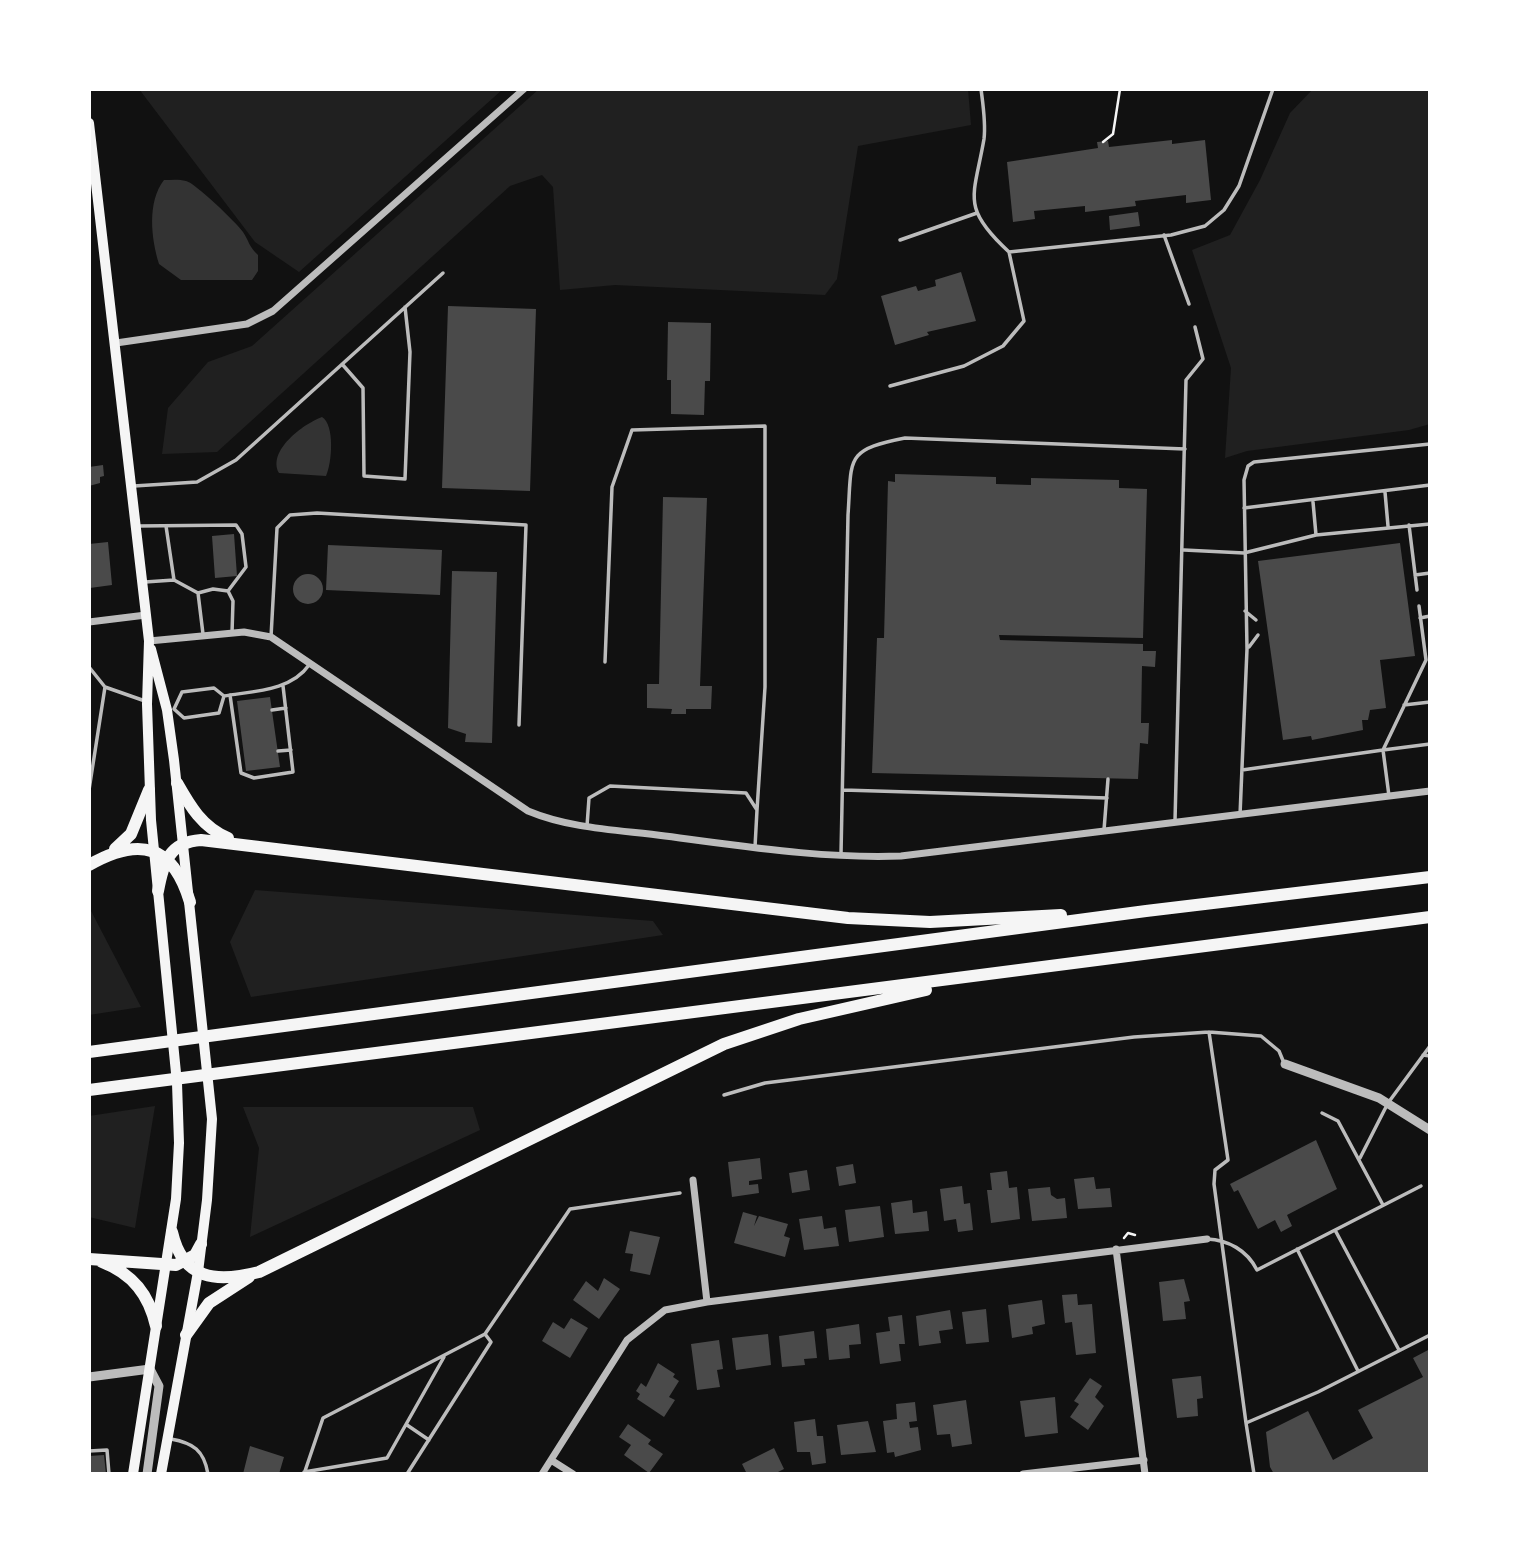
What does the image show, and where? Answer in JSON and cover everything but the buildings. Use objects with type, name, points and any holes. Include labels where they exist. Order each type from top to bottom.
[{"type":"highway","points":[[177,783],[189,806],[205,824],[238,842]]},
{"type":"highway","points":[[89,865],[113,851],[131,834],[149,790]]},
{"type":"highway","points":[[160,855],[198,839],[238,842],[848,918],[930,922],[1146,911]]},
{"type":"highway","points":[[113,851],[140,848],[160,855],[176,868],[190,902]]},
{"type":"highway","points":[[158,891],[160,855]]},
{"type":"highway","points":[[89,1052],[1146,911],[1430,877]]},
{"type":"highway","points":[[89,1090],[840,992],[981,978],[1430,918]]},
{"type":"highway","points":[[186,1335],[209,1303],[259,1272],[723,1044],[799,1019],[981,978]]},
{"type":"highway","points":[[172,1232],[176,1249],[185,1263],[198,1272],[220,1279],[259,1272]]},
{"type":"highway","points":[[94,1259],[185,1263],[201,1244]]},
{"type":"highway","points":[[94,1259],[116,1268],[140,1287],[152,1310],[156,1326]]},
{"type":"main road","points":[[89,123],[149,641],[163,695],[171,709],[212,1119],[198,1272],[161,1474]]},
{"type":"main road","points":[[149,641],[149,790],[160,855]]},
{"type":"main road","points":[[133,1474],[177,1189],[179,1114],[158,891]]},
{"type":"street","points":[[116,343],[247,324],[272,311],[524,89]]},
{"type":"street","points":[[89,622],[146,615]]},
{"type":"street","points":[[149,641],[232,633],[258,633],[271,637],[528,811],[547,819],[587,826],[755,847],[841,856],[901,856],[1430,791]]},
{"type":"street","points":[[1285,1063],[1330,1078],[1388,1103],[1430,1130]]},
{"type":"street","points":[[693,1180],[707,1301]]},
{"type":"street","points":[[542,1474],[627,1340],[665,1310],[707,1301],[1207,1239]]},
{"type":"street","points":[[1116,1250],[1145,1474]]},
{"type":"street","points":[[89,1377],[150,1369],[159,1387],[147,1474]]},
{"type":"street","points":[[551,1460],[573,1474]]},
{"type":"street","points":[[1023,1474],[1144,1460]]},
{"type":"lane","points":[[890,386],[964,366],[1003,346],[1024,321],[1009,252],[985,230],[972,203],[976,168],[984,138],[982,89]]},
{"type":"lane","points":[[1009,252],[1164,235],[1205,226],[1224,210],[1239,186],[1273,89]]},
{"type":"lane","points":[[900,240],[977,213]]},
{"type":"lane","points":[[1164,235],[1189,304]]},
{"type":"lane","points":[[132,486],[197,482],[236,460],[443,273]]},
{"type":"lane","points":[[342,364],[363,388],[364,476],[405,479],[410,352],[405,307]]},
{"type":"lane","points":[[1175,823],[1184,550],[1186,380],[1203,359],[1195,327]]},
{"type":"lane","points":[[604,662],[612,487],[632,430],[765,426],[765,687],[755,847]]},
{"type":"lane","points":[[841,856],[848,515],[852,465],[857,454],[867,447],[905,438],[1185,449]]},
{"type":"lane","points":[[1240,815],[1247,649],[1243,508],[1244,480],[1248,467],[1254,462],[1430,444]]},
{"type":"lane","points":[[1243,508],[1313,502],[1430,485]]},
{"type":"lane","points":[[1385,492],[1388,526]]},
{"type":"lane","points":[[1313,502],[1316,535]]},
{"type":"lane","points":[[271,637],[277,528],[290,515],[317,513],[526,526],[519,725]]},
{"type":"lane","points":[[136,526],[236,524],[242,534],[246,567],[228,591]]},
{"type":"lane","points":[[1184,550],[1244,553],[1316,535],[1430,524]]},
{"type":"lane","points":[[1409,525],[1417,590]]},
{"type":"lane","points":[[166,526],[174,580]]},
{"type":"lane","points":[[1415,575],[1430,573]]},
{"type":"lane","points":[[142,583],[174,580],[198,593],[213,589],[228,591]]},
{"type":"lane","points":[[228,591],[233,601],[232,633]]},
{"type":"lane","points":[[198,593],[203,636]]},
{"type":"lane","points":[[1389,796],[1383,750],[1428,660],[1419,606]]},
{"type":"lane","points":[[1245,611],[1256,620]]},
{"type":"lane","points":[[1420,618],[1430,616]]},
{"type":"lane","points":[[1247,649],[1258,635]]},
{"type":"lane","points":[[224,696],[219,713],[184,718],[171,709],[182,692],[214,688],[224,696],[283,686],[304,673],[311,663]]},
{"type":"lane","points":[[89,667],[105,687],[147,699]]},
{"type":"lane","points":[[230,695],[236,713],[242,773],[254,778],[293,772],[283,686]]},
{"type":"lane","points":[[89,790],[105,687]]},
{"type":"lane","points":[[1405,705],[1430,702]]},
{"type":"lane","points":[[272,710],[286,708]]},
{"type":"lane","points":[[1242,770],[1430,744]]},
{"type":"lane","points":[[278,751],[290,750]]},
{"type":"lane","points":[[1104,832],[1108,779]]},
{"type":"lane","points":[[587,826],[589,798],[610,786],[746,793],[757,810]]},
{"type":"lane","points":[[843,790],[1107,798]]},
{"type":"lane","points":[[1209,1032],[1228,1160],[1215,1170],[1214,1184],[1254,1474]]},
{"type":"lane","points":[[724,1095],[765,1083],[1133,1037],[1209,1032],[1261,1036],[1279,1051],[1285,1063]]},
{"type":"lane","points":[[1360,1158],[1388,1103],[1430,1046]]},
{"type":"lane","points":[[1423,1055],[1430,1056]]},
{"type":"lane","points":[[1322,1113],[1338,1121],[1383,1205]]},
{"type":"lane","points":[[1207,1239],[1221,1240],[1236,1246],[1257,1270],[1421,1186]]},
{"type":"lane","points":[[444,1357],[387,1458],[304,1473],[323,1418],[485,1334],[570,1209],[680,1193]]},
{"type":"lane","points":[[1335,1230],[1399,1350]]},
{"type":"lane","points":[[1297,1249],[1358,1371]]},
{"type":"lane","points":[[407,1474],[491,1342],[485,1334]]},
{"type":"lane","points":[[1247,1423],[1430,1335]]},
{"type":"lane","points":[[407,1425],[429,1440]]},
{"type":"lane","points":[[168,1438],[190,1443],[201,1451],[208,1474]]},
{"type":"lane","points":[[89,1451],[107,1450],[109,1474]]},
{"type":"path","points":[[1103,142],[1113,134],[1121,89]]},
{"type":"shaded area","points":[[139,89],[503,89],[299,272],[255,242]]},
{"type":"shaded area","points":[[539,89],[968,89],[971,125],[858,146],[837,279],[825,295],[615,285],[560,290],[553,187],[542,175],[510,186],[217,452],[162,454],[168,408],[208,362],[252,346]]},
{"type":"shaded area","points":[[1313,89],[1430,89],[1430,424],[1409,430],[1247,451],[1225,458],[1231,368],[1192,250],[1230,235],[1260,180],[1290,113]]},
{"type":"shaded area","points":[[164,180],[190,183],[239,227],[258,255],[258,271],[252,280],[181,280],[159,264],[152,220],[155,199]]},
{"type":"shaded area","points":[[322,417],[331,436],[330,462],[326,476],[279,473],[278,456],[282,447],[297,432]]},
{"type":"shaded area","points":[[255,890],[653,921],[663,935],[251,997],[230,942]]},
{"type":"shaded area","points":[[90,909],[141,1007],[89,1015]]},
{"type":"shaded area","points":[[155,1106],[135,1228],[89,1217],[89,1116]]},
{"type":"shaded area","points":[[243,1107],[473,1107],[480,1130],[250,1237],[259,1148]]}]
